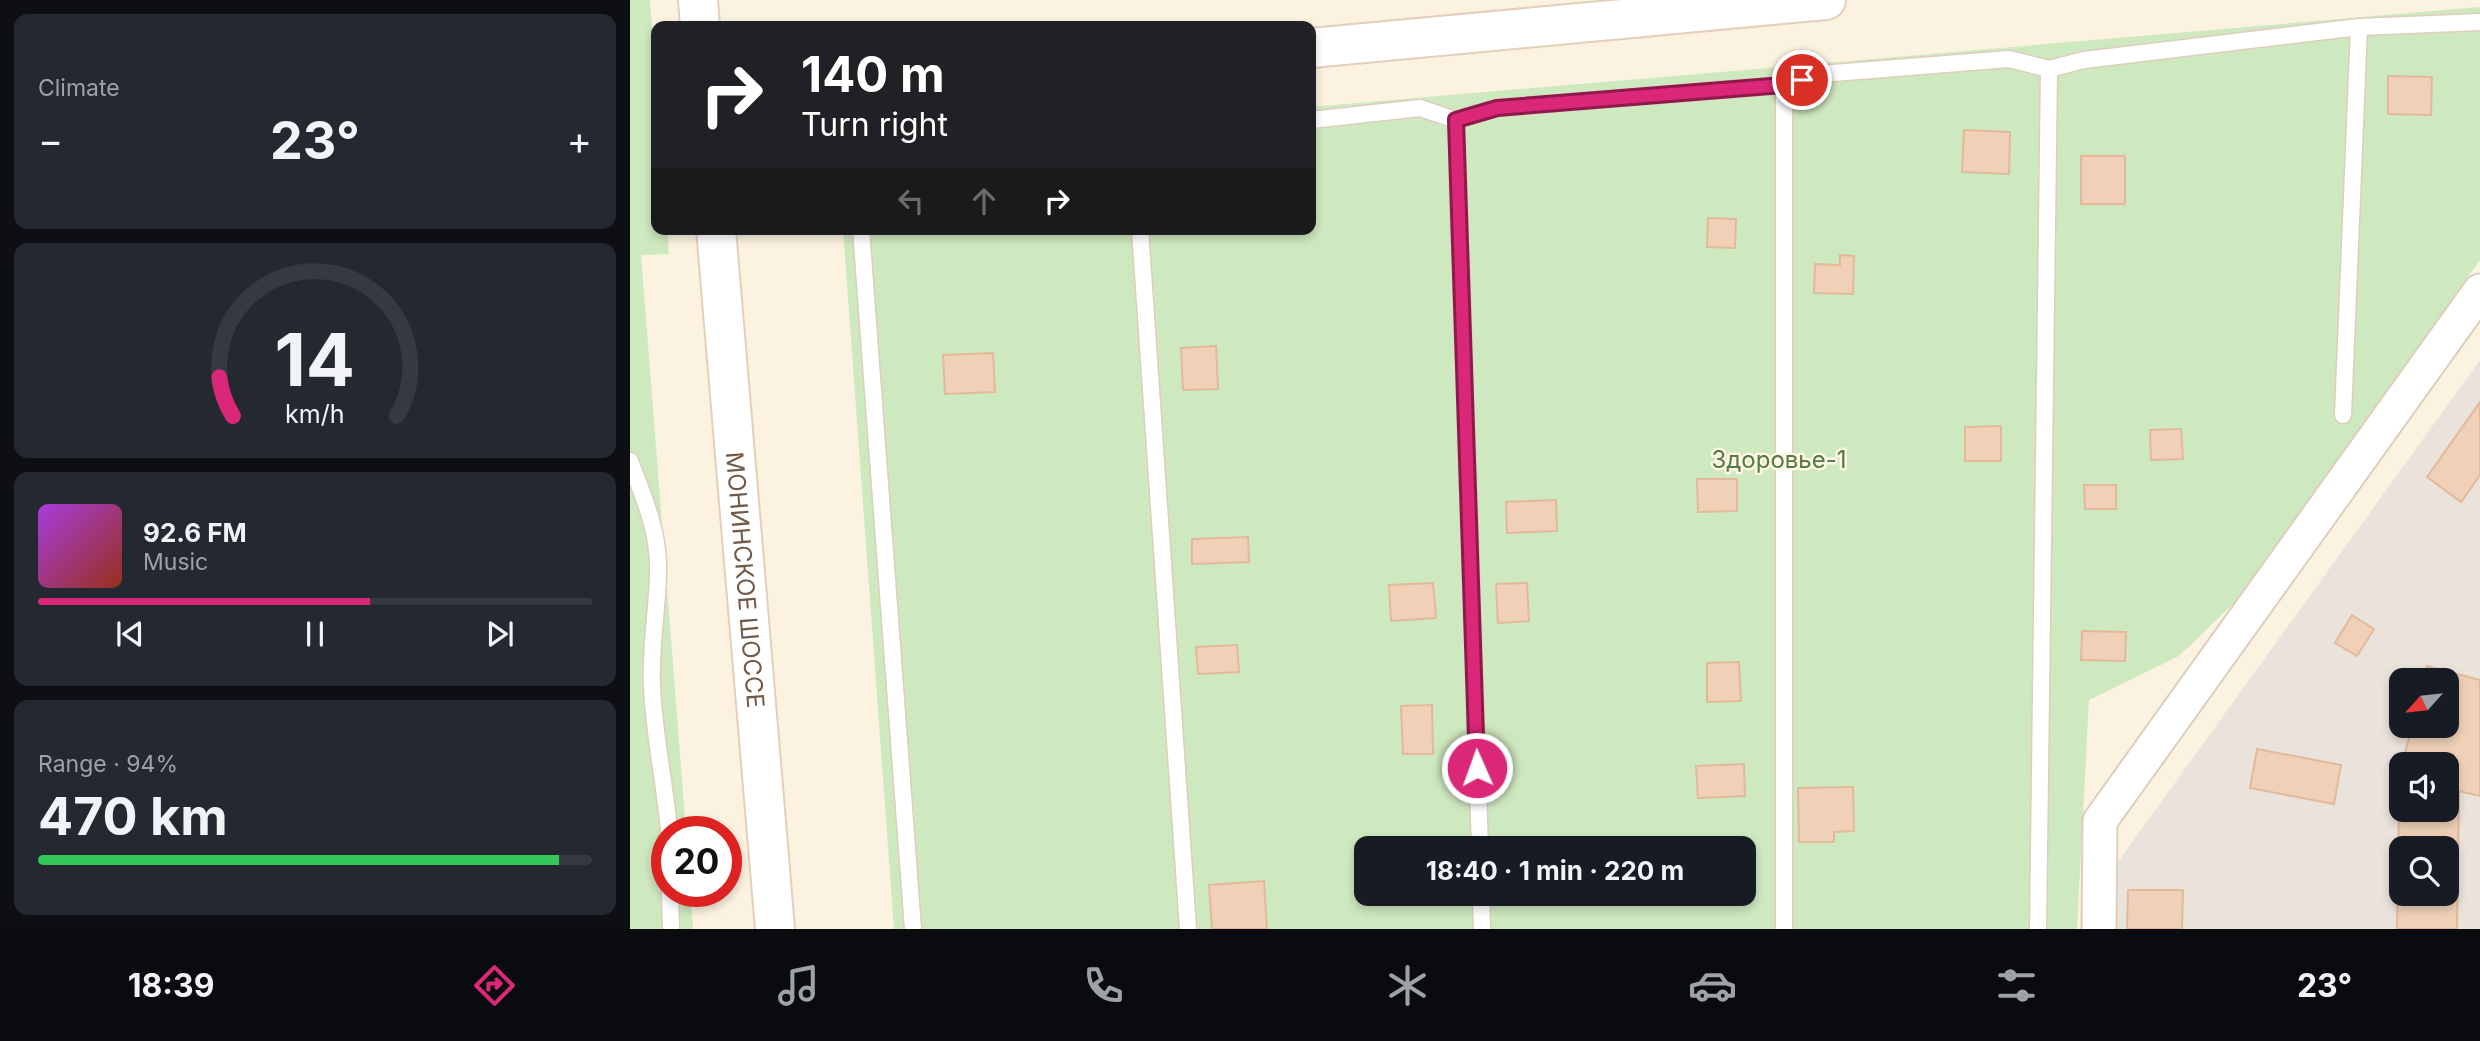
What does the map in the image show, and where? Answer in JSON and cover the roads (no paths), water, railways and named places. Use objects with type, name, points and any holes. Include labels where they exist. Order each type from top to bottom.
[{"type":"main road","points":[[698,0],[700,21]]},
{"type":"main road","points":[[1316,48],[1826,0]]},
{"type":"main road","name":"МОНИНСКОЕ ШОССЕ","points":[[717,235],[775,929]]},
{"type":"street","points":[[2099,929],[2099,821],[2480,291]]},
{"type":"lane","points":[[1316,119],[1420,108],[1456,120],[1497,108],[1784,85],[1821,74],[2009,59],[2049,69],[2084,60],[2359,27],[2480,22]]},
{"type":"lane","points":[[2343,415],[2359,27]]},
{"type":"lane","points":[[2038,929],[2049,69]]},
{"type":"lane","points":[[1784,85],[1784,929]]},
{"type":"lane","points":[[1456,120],[1480,836]]},
{"type":"lane","points":[[861,235],[913,929]]},
{"type":"lane","points":[[1140,235],[1188,929]]},
{"type":"lane","points":[[630,461],[652,517],[656,549],[658,573],[653,623],[652,688],[667,816]]},
{"type":"lane","points":[[1481,906],[1482,929]]},
{"type":"lane","points":[[670,907],[671,929]]},
{"type":"park label","name":"Здоровье-1","points":[[1779,459]]}]
